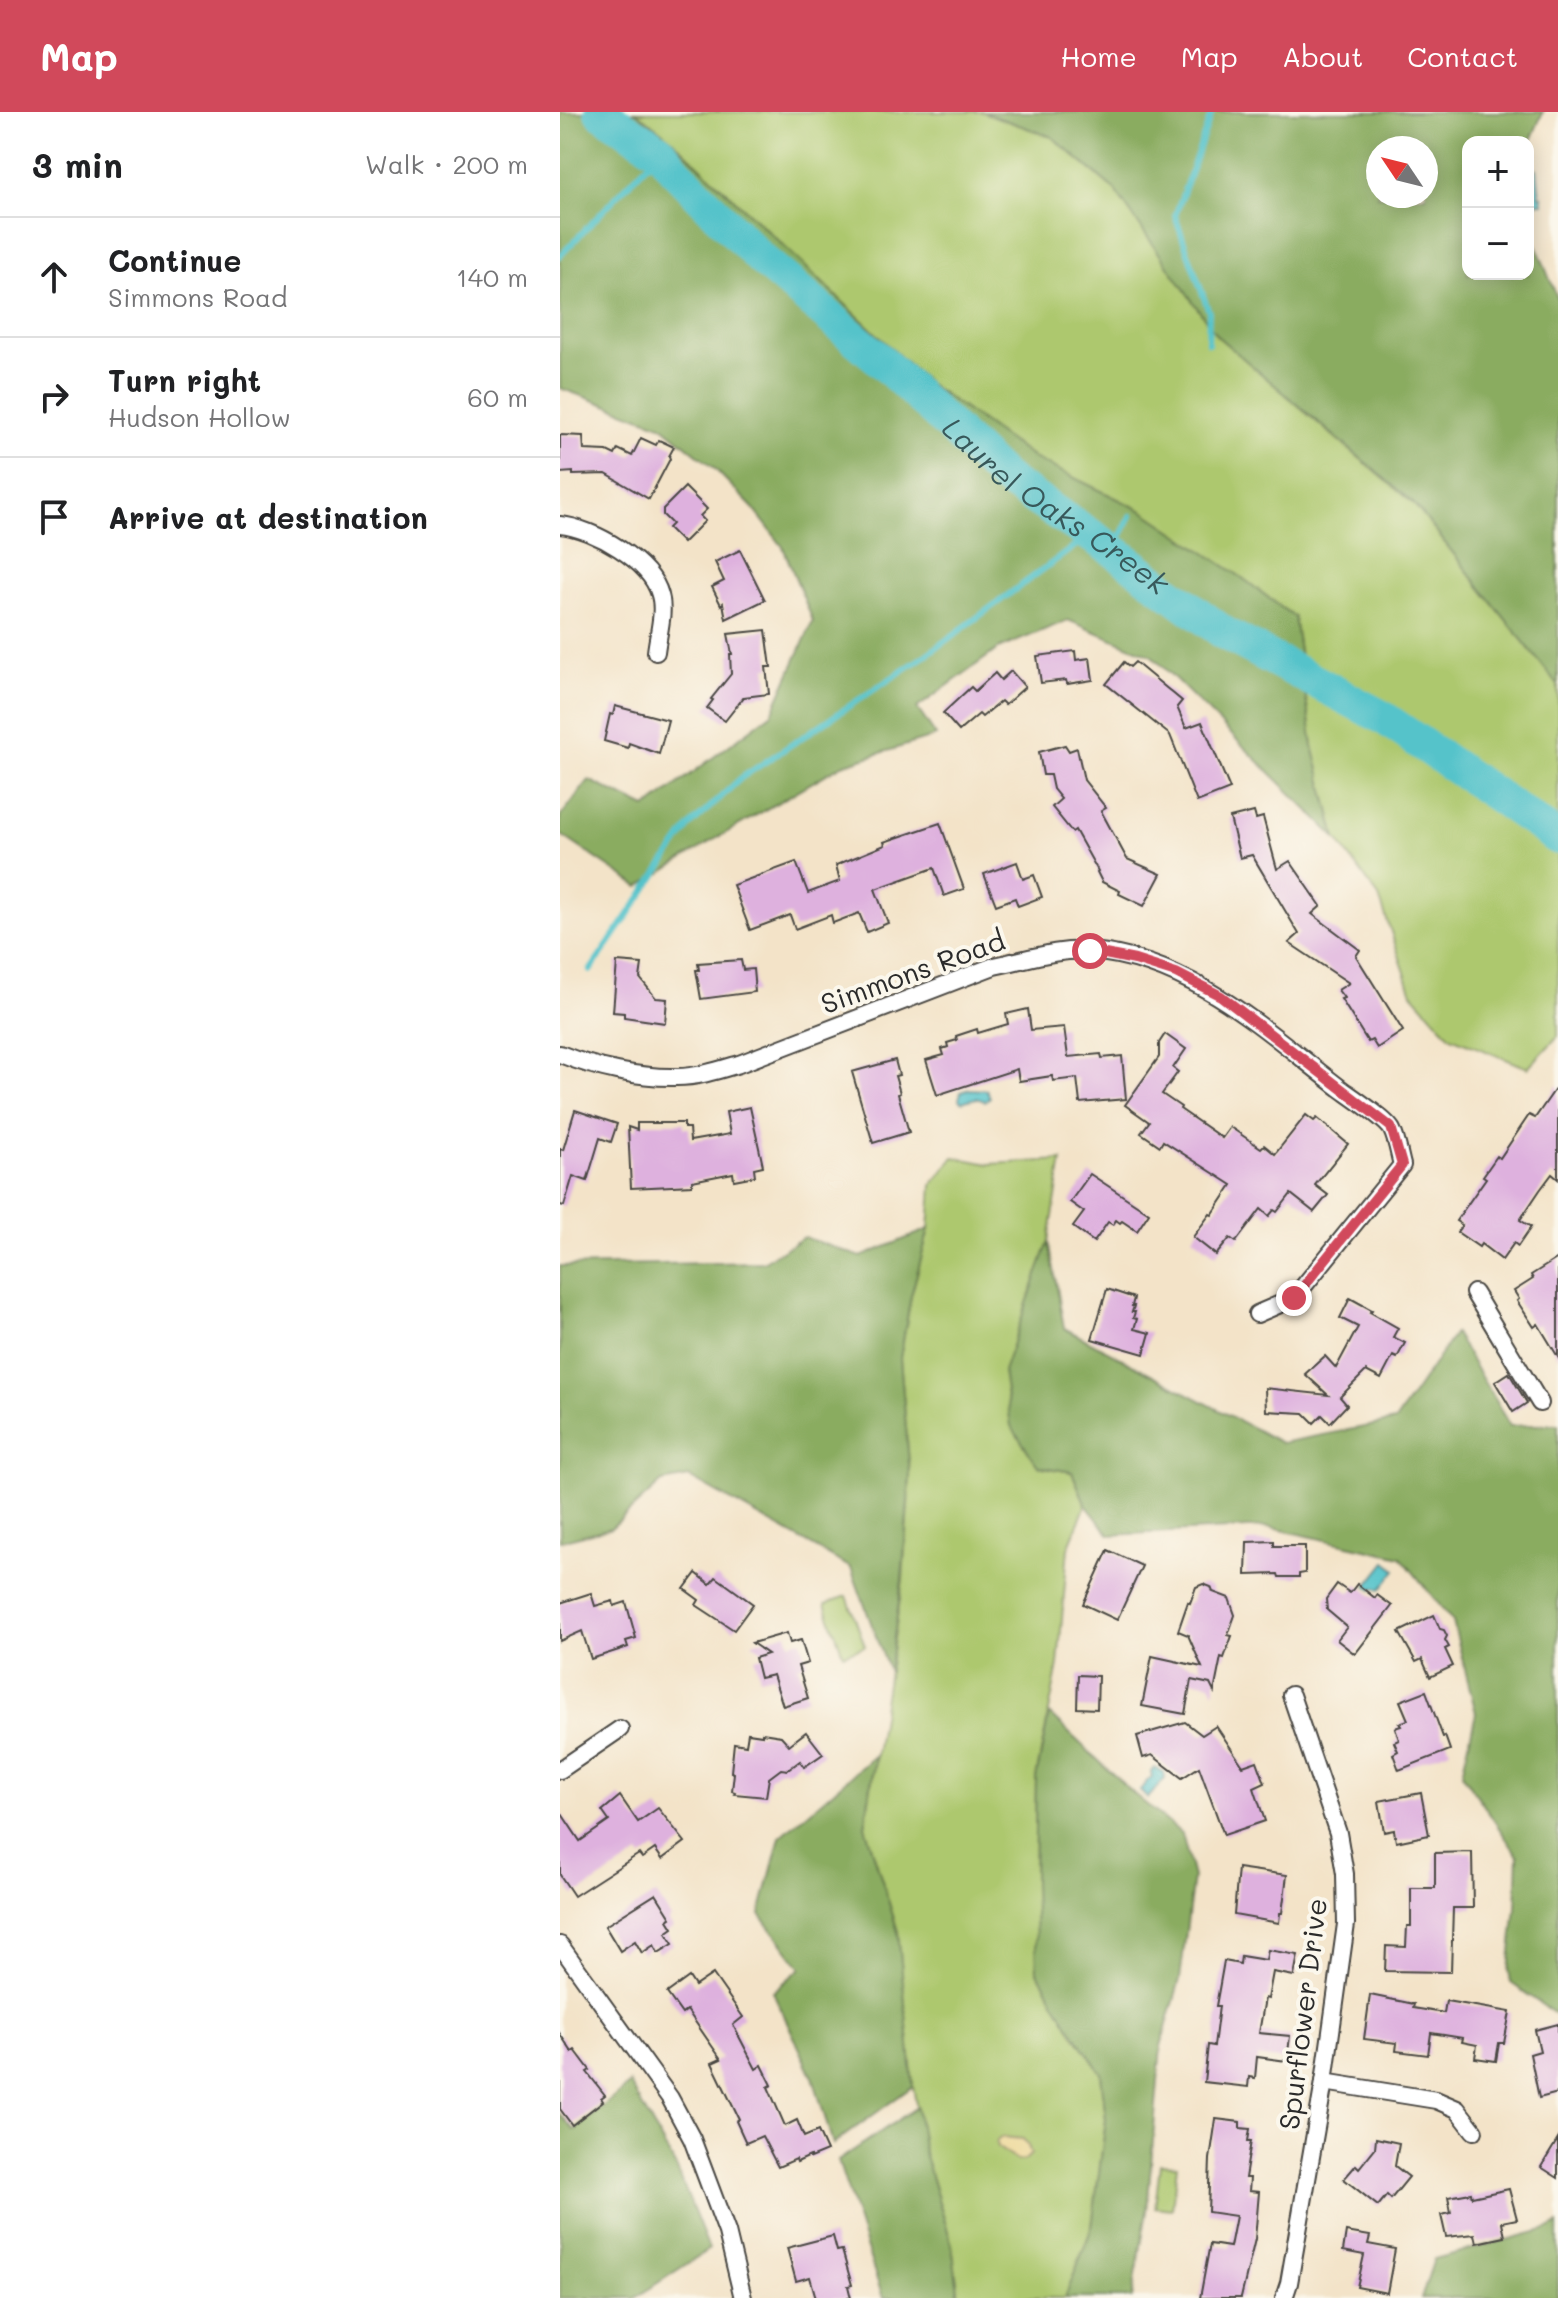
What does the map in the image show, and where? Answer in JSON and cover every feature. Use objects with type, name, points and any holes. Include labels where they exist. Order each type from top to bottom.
[{"type":"street","points":[[560,525],[575,527],[603,539],[630,557],[655,581],[662,604],[656,652]]},
{"type":"street","name":"Simmons Road","points":[[560,1054],[645,1075],[679,1077],[702,1074],[739,1064],[994,966],[1062,952],[1090,951],[1135,960],[1176,973],[1221,996],[1391,1127],[1402,1165],[1294,1298],[1257,1314]]},
{"type":"street","points":[[1474,1293],[1540,1403]]},
{"type":"street","name":"Spurflower Drive","points":[[1284,2298],[1324,2082],[1346,1924],[1345,1874],[1338,1833],[1291,1695]]},
{"type":"street","points":[[560,1770],[620,1729]]},
{"type":"street","points":[[560,1945],[670,2098],[692,2139],[727,2232],[743,2298]]},
{"type":"street","points":[[1324,2082],[1436,2100],[1457,2109],[1474,2131]]},
{"type":"green space","points":[[560,112],[636,112],[672,140],[929,384],[1035,459],[1143,511],[1294,617],[1313,746],[1336,838],[1151,655],[1068,620],[998,649],[917,708],[936,736],[842,765],[639,887],[560,834],[560,817],[589,780],[646,808],[772,713],[813,621],[783,547],[753,508],[713,467],[661,425],[560,388]]},
{"type":"green space","points":[[636,112],[983,112],[1052,137],[1114,189],[1164,258],[1305,412],[1414,504],[1558,685],[1558,1036],[1528,1068],[1451,1037],[1412,993],[1379,897],[1336,838],[1313,746],[1294,617],[1143,511],[1035,459],[929,384],[672,140]]},
{"type":"green space","points":[[983,112],[1543,112],[1533,136],[1462,136],[1462,280],[1534,280],[1534,239],[1558,300],[1558,685],[1414,504],[1217,336],[1114,189],[1052,137]]},
{"type":"green space","points":[[954,1157],[989,1164],[1062,1160],[1049,1241],[1003,1372],[1038,1466],[1072,1472],[1086,1505],[1068,1548],[1058,1665],[1036,1778],[1034,1884],[1071,2029],[1101,2073],[1106,2120],[1092,2227],[1065,2298],[959,2298],[952,2245],[924,2153],[913,2086],[898,1932],[865,1826],[903,1580],[910,1475],[900,1358],[911,1296],[929,1229],[932,1185]]},
{"type":"green space","points":[[929,1229],[911,1296],[900,1358],[910,1475],[902,1580],[889,1672],[851,1568],[689,1477],[662,1482],[611,1528],[560,1541],[560,1266],[763,1262],[804,1237],[861,1257]]},
{"type":"green space","points":[[1049,1241],[1064,1328],[1281,1443],[1395,1421],[1455,1333],[1510,1426],[1558,1424],[1558,2016],[1511,1983],[1509,1970],[1518,1856],[1462,1773],[1476,1713],[1453,1622],[1401,1557],[1268,1527],[1110,1535],[1086,1505],[1072,1472],[1038,1466],[1011,1426],[1003,1371]]},
{"type":"green space","points":[[847,1596],[865,1646],[843,1654],[825,1604]]},
{"type":"green space","points":[[1049,1714],[1135,1795],[1182,1834],[1193,1877],[1180,1979],[1161,2046],[1147,2211],[1132,2298],[1065,2298],[1092,2227],[1106,2120],[1101,2073],[1037,1971],[1034,1884],[1036,1778]]},
{"type":"green space","points":[[875,1755],[865,1826],[898,1932],[913,2086],[833,2144],[813,2077],[773,1992],[801,1968],[760,1914],[780,1837]]},
{"type":"green space","points":[[630,2084],[677,2169],[709,2249],[635,2298],[560,2298],[560,2114],[574,2130]]},
{"type":"green space","points":[[917,2107],[924,2153],[952,2245],[959,2298],[883,2298],[838,2161]]},
{"type":"green space","points":[[1160,2164],[1177,2165],[1172,2209],[1155,2207]]},
{"type":"green space","points":[[1558,2224],[1558,2298],[1421,2298],[1434,2259]]},
{"type":"sand","points":[[1001,2137],[1023,2139],[1031,2154],[1025,2160],[1018,2161],[997,2147],[996,2142]]},
{"type":"water","points":[[1537,169],[1543,203],[1534,204],[1534,170]]},
{"type":"water","points":[[986,1090],[990,1097],[985,1101],[976,1098],[961,1102],[961,1092]]},
{"type":"water","points":[[1386,1562],[1396,1570],[1380,1590],[1372,1590],[1367,1586]]},
{"type":"water","points":[[1154,1768],[1164,1772],[1165,1779],[1148,1798],[1140,1791],[1152,1777]]},
{"type":"building","points":[[560,435],[583,436],[584,450],[607,451],[615,455],[618,449],[632,456],[641,438],[656,445],[659,440],[674,447],[649,499],[606,474],[560,473]]},
{"type":"building","points":[[685,487],[707,509],[700,516],[705,521],[683,543],[668,528],[672,524],[663,515],[663,509]]},
{"type":"building","points":[[740,550],[765,600],[726,619],[723,603],[721,605],[712,587],[724,581],[715,562]]},
{"type":"building","points":[[766,630],[771,667],[766,667],[769,694],[744,697],[725,721],[707,708],[731,674],[732,654],[728,634]]},
{"type":"building","points":[[1075,651],[1076,660],[1090,658],[1093,680],[1067,684],[1066,680],[1041,683],[1037,656]]},
{"type":"building","points":[[1124,662],[1130,667],[1135,662],[1182,701],[1177,707],[1186,728],[1202,722],[1230,789],[1197,802],[1170,735],[1106,684]]},
{"type":"building","points":[[1011,671],[1025,687],[1005,705],[1001,701],[959,731],[943,713],[971,687],[975,691],[995,673],[1001,680]]},
{"type":"building","points":[[615,706],[668,720],[659,754],[629,743],[628,748],[604,741]]},
{"type":"building","points":[[1065,745],[1069,751],[1077,748],[1084,780],[1106,808],[1101,811],[1127,859],[1161,874],[1144,906],[1102,882],[1075,830],[1072,832],[1052,807],[1061,799],[1053,789],[1050,775],[1043,775],[1039,752]]},
{"type":"building","points":[[1254,812],[1256,819],[1263,817],[1277,869],[1290,861],[1321,906],[1312,914],[1360,950],[1356,956],[1403,1031],[1377,1048],[1372,1040],[1368,1042],[1341,999],[1344,998],[1338,990],[1349,983],[1289,943],[1299,934],[1252,855],[1240,858],[1230,818]]},
{"type":"building","points":[[940,823],[964,889],[944,896],[934,868],[875,889],[888,923],[867,932],[859,913],[833,923],[831,915],[795,929],[790,915],[750,930],[733,885],[796,862],[808,893],[840,881],[836,865],[885,845],[884,842]]},
{"type":"building","points":[[1017,862],[1023,879],[1034,875],[1042,897],[1018,906],[1015,898],[996,905],[984,874]]},
{"type":"building","points":[[741,960],[743,970],[753,969],[755,992],[701,999],[696,970],[699,970],[698,963]]},
{"type":"building","points":[[617,962],[642,964],[640,978],[656,998],[667,999],[665,1023],[624,1017],[624,1013],[613,1012]]},
{"type":"building","points":[[1028,1009],[1031,1030],[1064,1027],[1068,1057],[1122,1056],[1126,1099],[1080,1103],[1077,1078],[1053,1081],[1052,1076],[1019,1081],[1017,1069],[937,1095],[926,1060],[944,1055],[942,1049],[948,1047],[947,1043],[957,1040],[956,1036],[1008,1024],[1006,1014]]},
{"type":"building","points":[[1165,1034],[1186,1049],[1173,1068],[1178,1072],[1162,1094],[1222,1138],[1230,1127],[1275,1154],[1306,1115],[1314,1121],[1317,1118],[1348,1144],[1315,1185],[1328,1195],[1314,1212],[1291,1194],[1277,1212],[1274,1210],[1269,1216],[1261,1209],[1236,1242],[1230,1238],[1216,1255],[1193,1237],[1232,1185],[1163,1141],[1160,1146],[1141,1133],[1149,1122],[1125,1105],[1159,1057],[1159,1043]]},
{"type":"building","points":[[895,1060],[899,1075],[895,1076],[898,1094],[909,1132],[873,1143],[852,1072]]},
{"type":"building","points":[[1558,1085],[1558,1179],[1552,1174],[1540,1190],[1520,1220],[1531,1227],[1518,1246],[1514,1243],[1502,1260],[1481,1244],[1479,1247],[1457,1232],[1462,1225],[1456,1221],[1486,1178],[1483,1176],[1497,1156],[1500,1158],[1529,1115],[1535,1118]]},
{"type":"building","points":[[750,1107],[763,1166],[754,1168],[755,1176],[734,1180],[733,1173],[692,1181],[692,1185],[631,1188],[628,1127],[637,1130],[637,1123],[684,1123],[684,1128],[689,1128],[690,1141],[730,1134],[726,1112]]},
{"type":"building","points":[[575,1110],[617,1124],[611,1142],[600,1138],[587,1181],[573,1176],[564,1206],[560,1205],[560,1149],[563,1150]]},
{"type":"building","points":[[1090,1174],[1149,1213],[1137,1231],[1122,1221],[1116,1220],[1113,1225],[1108,1222],[1094,1242],[1073,1227],[1084,1212],[1070,1202]]},
{"type":"building","points":[[1558,1258],[1558,1357],[1538,1324],[1534,1327],[1514,1291],[1533,1279],[1531,1275]]},
{"type":"building","points":[[1107,1289],[1134,1298],[1132,1312],[1135,1312],[1133,1318],[1137,1319],[1134,1329],[1150,1333],[1144,1354],[1092,1339]]},
{"type":"building","points":[[1350,1298],[1398,1328],[1393,1337],[1405,1343],[1397,1358],[1393,1356],[1381,1379],[1366,1371],[1340,1397],[1347,1405],[1330,1423],[1322,1415],[1314,1423],[1304,1413],[1266,1411],[1265,1388],[1328,1395],[1305,1374],[1325,1356],[1336,1368],[1358,1327],[1340,1318]]},
{"type":"building","points":[[1509,1373],[1527,1403],[1513,1412],[1495,1382]]},
{"type":"building","points":[[1274,1541],[1274,1546],[1305,1546],[1305,1573],[1299,1574],[1299,1577],[1246,1575],[1247,1542]]},
{"type":"building","points":[[1108,1550],[1142,1566],[1117,1620],[1083,1604]]},
{"type":"building","points":[[696,1573],[710,1584],[716,1577],[753,1604],[734,1630],[696,1605],[699,1600],[684,1589]]},
{"type":"building","points":[[1203,1584],[1229,1598],[1235,1615],[1228,1635],[1232,1636],[1224,1658],[1221,1657],[1214,1692],[1210,1684],[1191,1680],[1185,1714],[1142,1706],[1152,1656],[1202,1667],[1188,1635],[1178,1631],[1188,1602],[1196,1587]]},
{"type":"building","points":[[1337,1584],[1350,1593],[1357,1584],[1392,1606],[1355,1654],[1337,1640],[1347,1627],[1327,1610],[1326,1599]]},
{"type":"building","points":[[591,1593],[595,1606],[613,1601],[614,1606],[626,1602],[636,1638],[626,1641],[628,1647],[591,1659],[582,1631],[560,1641],[560,1603]]},
{"type":"building","points":[[1434,1615],[1447,1636],[1445,1640],[1449,1647],[1445,1649],[1453,1666],[1430,1677],[1422,1659],[1416,1662],[1399,1632]]},
{"type":"building","points":[[787,1633],[790,1643],[801,1640],[808,1663],[798,1666],[808,1698],[783,1706],[773,1675],[760,1678],[755,1658],[768,1654],[752,1643]]},
{"type":"building","points":[[1078,1675],[1098,1676],[1097,1709],[1077,1708]]},
{"type":"building","points":[[1426,1691],[1450,1750],[1399,1770],[1393,1754],[1398,1751],[1394,1742],[1399,1740],[1395,1728],[1408,1720],[1400,1701]]},
{"type":"building","points":[[1185,1722],[1202,1735],[1216,1726],[1243,1766],[1257,1761],[1265,1783],[1254,1788],[1265,1821],[1224,1835],[1199,1767],[1182,1778],[1152,1755],[1143,1758],[1137,1736]]},
{"type":"building","points":[[806,1732],[823,1754],[804,1767],[800,1761],[769,1778],[766,1797],[734,1794],[734,1773],[731,1772],[734,1743],[746,1745],[748,1733],[762,1733],[781,1736],[789,1745]]},
{"type":"building","points":[[1421,1793],[1429,1835],[1396,1842],[1394,1830],[1384,1832],[1379,1801]]},
{"type":"building","points":[[620,1796],[638,1822],[658,1808],[685,1842],[662,1859],[655,1849],[642,1858],[639,1854],[574,1896],[560,1875],[560,1811],[580,1841],[609,1821],[602,1811]]},
{"type":"building","points":[[1472,1852],[1473,1908],[1453,1908],[1451,1972],[1385,1971],[1386,1946],[1406,1947],[1407,1926],[1411,1926],[1411,1888],[1435,1888],[1435,1853]]},
{"type":"building","points":[[1238,1868],[1287,1875],[1279,1923],[1234,1915]]},
{"type":"building","points":[[656,1894],[671,1918],[668,1920],[673,1928],[666,1933],[673,1944],[658,1953],[654,1945],[642,1953],[635,1941],[620,1951],[605,1926]]},
{"type":"building","points":[[1268,1950],[1298,1955],[1294,1976],[1273,1972],[1259,2033],[1290,2036],[1287,2061],[1257,2057],[1255,2078],[1249,2077],[1248,2087],[1204,2082],[1208,2045],[1214,2046],[1219,2006],[1216,2006],[1224,1961],[1240,1964],[1241,1956],[1266,1960]]},
{"type":"building","points":[[713,1974],[743,2017],[733,2025],[756,2069],[762,2065],[785,2126],[797,2120],[804,2137],[818,2131],[827,2151],[778,2167],[762,2136],[746,2143],[736,2121],[739,2119],[712,2063],[721,2059],[687,2010],[682,2014],[667,1993],[689,1977],[695,1986]]},
{"type":"building","points":[[1370,1995],[1414,2004],[1413,2008],[1444,2013],[1446,2001],[1510,2012],[1504,2043],[1499,2043],[1496,2061],[1475,2058],[1477,2045],[1462,2042],[1463,2038],[1431,2033],[1428,2055],[1396,2051],[1397,2043],[1364,2039]]},
{"type":"building","points":[[1558,2024],[1558,2093],[1539,2098],[1530,2054],[1540,2051],[1535,2030]]},
{"type":"building","points":[[560,2034],[590,2070],[587,2072],[605,2095],[601,2098],[603,2101],[572,2125],[560,2109]]},
{"type":"building","points":[[1216,2119],[1240,2122],[1240,2128],[1250,2129],[1245,2178],[1250,2178],[1249,2191],[1259,2192],[1255,2239],[1241,2298],[1200,2298],[1210,2244],[1230,2247],[1236,2216],[1208,2212],[1210,2159]]},
{"type":"building","points":[[1376,2138],[1399,2143],[1395,2166],[1409,2177],[1391,2199],[1387,2195],[1378,2206],[1344,2179],[1356,2165],[1359,2168],[1375,2148]]},
{"type":"building","points":[[1558,2139],[1558,2178],[1541,2167]]},
{"type":"building","points":[[1509,2189],[1517,2219],[1502,2222],[1505,2237],[1477,2243],[1475,2234],[1446,2237],[1441,2215],[1451,2213],[1448,2197],[1471,2193],[1472,2197]]},
{"type":"building","points":[[1346,2232],[1370,2236],[1368,2244],[1395,2249],[1387,2293],[1357,2287],[1364,2255],[1343,2251]]},
{"type":"building","points":[[833,2236],[837,2251],[842,2250],[852,2285],[848,2286],[851,2298],[816,2298],[810,2277],[796,2281],[787,2248]]},
{"type":"waterway","name":"Laurel Oaks Creek","points":[[601,112],[660,151],[761,259],[878,358],[1005,479],[1113,550],[1224,633],[1384,718],[1558,838]]},
{"type":"waterway","points":[[1208,343],[1209,312],[1175,216],[1212,112]]},
{"type":"waterway","points":[[560,256],[660,151]]},
{"type":"waterway","points":[[1113,550],[1131,516]]},
{"type":"waterway","points":[[590,971],[689,827],[741,778],[926,655],[1090,535]]},
{"type":"route","points":[[1090,951],[1135,960],[1176,973],[1221,996],[1391,1127],[1402,1165],[1294,1298]]}]
